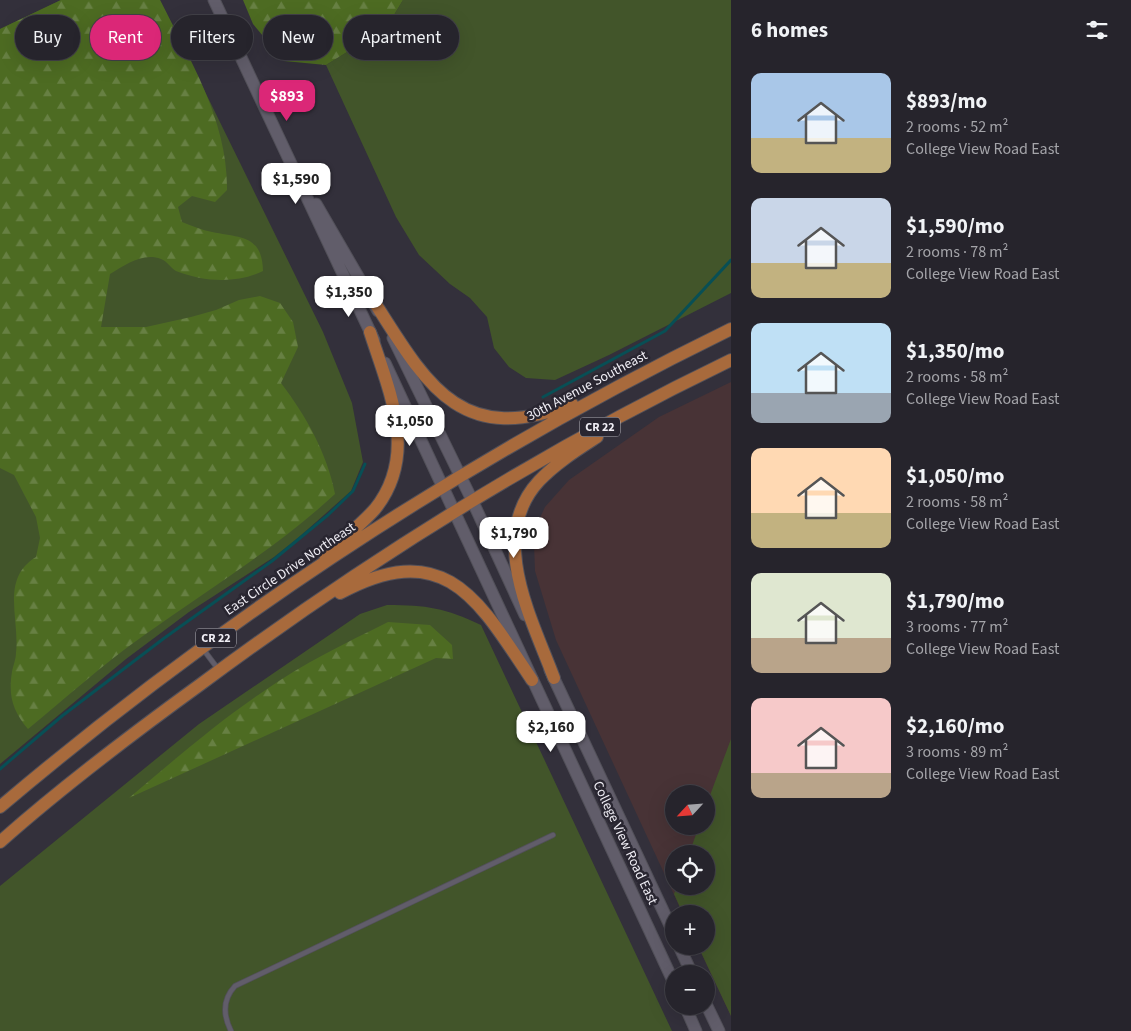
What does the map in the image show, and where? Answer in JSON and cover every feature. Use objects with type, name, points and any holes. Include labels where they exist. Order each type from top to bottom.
[{"type":"main road","name":"College View Road East","points":[[214,0],[297,172],[320,228],[455,511],[666,965]]},
{"type":"main road","name":"College View Road East","points":[[297,172],[374,303],[472,500],[665,915]]},
{"type":"main road","points":[[374,303],[403,348],[436,389],[453,403],[484,417],[507,419],[543,414],[587,398],[640,374]]},
{"type":"main road","name":"30th Avenue Southeast","points":[[460,476],[640,374],[731,329]]},
{"type":"main road","points":[[294,583],[374,510],[388,490],[394,474],[399,446],[398,423],[370,332]]},
{"type":"main road","name":"CR 22","points":[[0,842],[139,730],[282,624],[472,500],[572,442],[731,360]]},
{"type":"main road","points":[[554,678],[518,577],[515,535],[522,510],[533,489],[553,468],[648,402]]},
{"type":"main road","name":"East Circle Drive Northeast","points":[[0,807],[128,704],[202,648],[294,583],[460,476]]},
{"type":"main road","points":[[282,624],[350,587],[375,577],[402,572],[427,574],[453,583],[478,602],[532,680]]},
{"type":"main road","points":[[689,1015],[696,1031]]},
{"type":"main road","points":[[711,1015],[719,1031]]},
{"type":"lane","points":[[202,648],[219,670]]},
{"type":"lane","points":[[231,1031],[224,1010],[229,993],[235,986],[553,835]]},
{"type":"shaded area","points":[[731,382],[731,1016],[715,982],[715,965],[707,965],[702,955],[715,955],[715,905],[679,905],[674,895],[715,895],[715,845],[665,845],[665,875],[556,640],[535,571],[534,544],[537,524],[545,507],[569,480],[659,417]]},
{"type":"green space","points":[[61,0],[160,0],[171,22],[171,60],[189,60],[323,332],[352,403],[363,462],[351,491],[298,538],[274,557],[189,612],[126,659],[0,764],[0,29],[15,22],[15,60],[80,60],[80,15],[29,15]]},
{"type":"green space","points":[[61,0],[160,0],[171,21],[171,60],[191,60],[214,115],[226,164],[227,190],[215,202],[192,196],[178,207],[182,222],[204,230],[248,240],[259,251],[263,271],[242,278],[220,280],[187,275],[176,271],[163,260],[154,257],[134,260],[110,274],[101,327],[146,327],[191,317],[216,310],[239,300],[260,296],[280,303],[293,322],[298,347],[281,383],[299,408],[321,450],[335,494],[313,514],[242,568],[128,647],[28,729],[15,709],[11,696],[11,681],[17,640],[14,600],[18,576],[25,566],[36,557],[40,538],[36,517],[14,475],[0,468],[0,29],[15,22],[15,60],[80,60],[80,15],[29,15]]},
{"type":"green space","points":[[243,0],[403,0],[394,15],[343,15],[343,55],[326,65],[283,60],[333,60],[333,15],[263,15],[263,36],[253,24],[253,15],[249,15]]},
{"type":"green space","points":[[403,0],[731,0],[731,293],[609,355],[555,380],[526,378],[509,367],[494,348],[487,317],[470,298],[450,284],[419,255],[396,217],[326,65],[343,55],[343,60],[459,60],[459,15],[394,15]]},
{"type":"green space","points":[[387,605],[414,606],[446,611],[481,625],[672,1031],[0,1031],[0,886],[199,724],[360,614]]},
{"type":"green space","points":[[388,622],[430,625],[452,645],[453,659],[436,658],[129,798],[246,703],[309,663]]},
{"type":"green space","points":[[731,739],[731,1016],[715,982],[715,965],[707,965],[702,955],[715,955],[715,905],[679,905],[674,895],[715,895],[715,845],[692,845],[696,835],[715,835],[714,785]]},
{"type":"waterway","points":[[543,397],[665,331],[731,260]]},
{"type":"waterway","points":[[0,769],[62,716],[163,639],[272,561],[328,515],[353,491],[365,464]]}]
